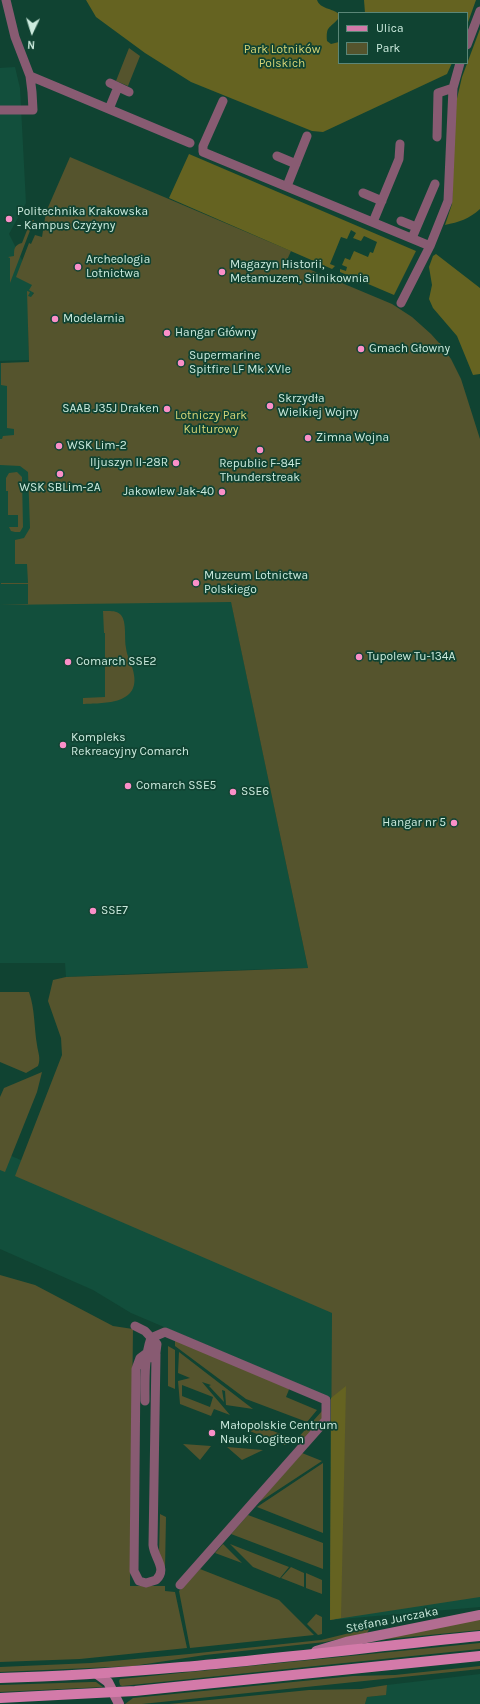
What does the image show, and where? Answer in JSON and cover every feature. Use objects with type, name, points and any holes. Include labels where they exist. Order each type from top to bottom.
[{"type":"main road","points":[[0,1678],[97,1674],[480,1636]]},
{"type":"main road","points":[[0,1698],[114,1693],[480,1656]]},
{"type":"street","points":[[0,110],[33,110],[30,76],[15,37],[6,0]]},
{"type":"street","points":[[468,42],[480,11]]},
{"type":"street","points":[[401,303],[430,246],[448,201],[453,88],[460,64]]},
{"type":"street","points":[[30,76],[190,143]]},
{"type":"street","points":[[109,109],[114,85],[129,92]]},
{"type":"street","points":[[437,137],[438,93],[453,88]]},
{"type":"street","points":[[223,101],[203,146],[203,152],[430,246]]},
{"type":"street","points":[[287,186],[307,136]]},
{"type":"street","points":[[373,222],[399,159],[400,144]]},
{"type":"street","points":[[277,156],[296,164]]},
{"type":"street","points":[[412,238],[435,184]]},
{"type":"street","points":[[363,193],[382,201]]},
{"type":"street","points":[[401,221],[416,227]]},
{"type":"street","points":[[135,1326],[145,1331],[151,1338],[152,1353],[152,1546],[162,1571],[156,1580],[146,1583],[139,1581],[134,1575],[136,1369],[140,1358],[152,1353]]},
{"type":"street","points":[[151,1338],[165,1332],[326,1400],[326,1420],[180,1586]]},
{"type":"street","points":[[145,1401],[145,1369],[152,1353]]},
{"type":"street","name":"Stefana Jurczaka","points":[[310,1653],[346,1642],[480,1615]]},
{"type":"street","points":[[97,1674],[108,1682],[119,1704]]},
{"type":"shaded area","name":"Politechnika Krakowska - Kampus Czyżyny","points":[[15,67],[20,88],[26,203],[9,234],[34,284],[28,329],[29,360],[0,361],[0,68]]},
{"type":"shaded area","points":[[29,362],[33,604],[231,601],[308,968],[66,977],[65,963],[0,963],[0,363]]},
{"type":"shaded area","points":[[0,1151],[129,1207],[480,1210],[480,1607],[330,1620],[331,1398],[131,1313],[93,1290],[0,1249]]},
{"type":"shaded area","points":[[480,1674],[480,1704],[365,1704],[367,1697],[385,1695],[387,1685]]},
{"type":"green space","name":"Park Lotników Polskich","points":[[86,0],[317,0],[323,7],[338,13],[338,19],[330,26],[328,30],[327,41],[331,44],[338,42],[338,64],[452,64],[447,74],[323,132],[312,131],[191,82],[145,53],[96,17]]},
{"type":"green space","points":[[364,0],[476,0],[468,22],[468,12],[365,12]]},
{"type":"green space","points":[[480,29],[480,209],[464,220],[445,225],[452,204],[455,107],[462,77]]},
{"type":"green space","points":[[129,48],[140,56],[128,86],[116,81]]},
{"type":"green space","points":[[189,154],[416,251],[394,295],[340,272],[340,269],[346,271],[347,267],[342,265],[345,258],[350,260],[354,251],[368,257],[370,252],[373,253],[377,242],[364,236],[361,241],[353,238],[356,233],[351,230],[347,239],[341,237],[330,264],[335,266],[332,269],[169,198]]},
{"type":"green space","name":"Lotniczy Park Kulturowy","points":[[70,157],[291,251],[287,260],[392,304],[412,317],[440,343],[451,359],[461,379],[480,439],[480,1597],[330,1620],[332,1313],[15,1176],[62,1055],[61,1038],[48,1001],[53,980],[66,977],[308,968],[231,602],[0,605],[28,604],[28,584],[1,583],[28,583],[27,564],[15,564],[15,540],[24,538],[30,528],[28,472],[20,466],[0,465],[0,439],[2,439],[3,436],[14,435],[14,429],[7,428],[7,386],[1,385],[1,363],[29,362],[27,291],[30,292],[28,296],[31,297],[34,293],[29,290],[32,285],[16,277],[29,243],[31,244],[35,235],[42,237],[46,212]]},
{"type":"green space","points":[[31,220],[34,220],[10,283],[10,258],[8,257],[14,256],[15,248],[17,245],[22,243]]},
{"type":"green space","points":[[436,254],[480,288],[480,374],[473,375],[457,336],[433,308],[429,299],[432,285],[429,267],[433,256]]},
{"type":"green space","points":[[17,472],[22,477],[23,527],[20,532],[11,531],[9,527],[18,527],[18,515],[8,515],[8,491],[6,491],[6,478],[9,473]]},
{"type":"green space","points":[[103,611],[117,612],[123,618],[125,626],[125,644],[134,675],[134,685],[131,692],[118,700],[83,704],[83,698],[105,697],[105,633]]},
{"type":"green space","points":[[0,992],[29,992],[31,998],[39,1060],[38,1066],[26,1073],[0,1062]]},
{"type":"green space","points":[[42,1072],[37,1092],[5,1172],[0,1170],[0,1097],[4,1088]]},
{"type":"green space","points":[[0,1275],[35,1285],[113,1326],[133,1329],[130,1586],[165,1586],[165,1591],[175,1592],[187,1648],[80,1659],[0,1662]]},
{"type":"green space","points":[[175,1338],[290,1387],[286,1397],[317,1410],[307,1422],[246,1399],[175,1346]]},
{"type":"green space","points":[[168,1346],[175,1350],[175,1389],[168,1386]]},
{"type":"green space","points":[[179,1352],[253,1409],[226,1405],[225,1391],[222,1390],[224,1402],[209,1386],[211,1385],[202,1382],[230,1415],[214,1409],[211,1416],[180,1404],[178,1381],[190,1378],[178,1373]],"holes":[[[182,1385],[213,1397],[210,1407],[182,1396]]]},
{"type":"green space","points":[[346,1386],[341,1618],[330,1620],[331,1398]]},
{"type":"green space","points":[[322,1411],[323,1418],[302,1442],[296,1440]]},
{"type":"green space","points":[[250,1422],[291,1438],[285,1445],[247,1430]]},
{"type":"green space","points":[[183,1444],[211,1446],[200,1460]]},
{"type":"green space","points":[[227,1447],[263,1450],[242,1460]]},
{"type":"green space","points":[[302,1453],[322,1461],[258,1503]]},
{"type":"green space","points":[[323,1463],[323,1533],[257,1507]]},
{"type":"green space","points":[[160,1514],[166,1517],[165,1569],[159,1554]]},
{"type":"green space","points":[[248,1515],[323,1543],[323,1569],[231,1534]]},
{"type":"green space","points":[[223,1544],[242,1563],[215,1553]]},
{"type":"green space","points":[[230,1544],[289,1567],[280,1578],[253,1567]]},
{"type":"green space","points":[[291,1567],[304,1573],[304,1587],[281,1578]]},
{"type":"green space","points":[[200,1569],[279,1600],[314,1635],[190,1648],[179,1591]]},
{"type":"green space","points":[[306,1573],[322,1580],[322,1594],[306,1588]]},
{"type":"green space","points":[[316,1614],[322,1617],[322,1634],[318,1635],[307,1624]]},
{"type":"green space","points":[[480,1618],[480,1630],[378,1640]]},
{"type":"green space","points":[[370,1628],[367,1633],[325,1642],[205,1655],[133,1666],[0,1672],[0,1667],[91,1663],[321,1640]]},
{"type":"green space","points":[[480,1643],[480,1649],[122,1686],[120,1685],[119,1681],[120,1679]]},
{"type":"green space","points":[[480,1666],[480,1669],[142,1704],[125,1704],[133,1698],[353,1676],[395,1675]]},
{"type":"green space","points":[[96,1682],[103,1687],[0,1692],[0,1685]]},
{"type":"green space","points":[[387,1685],[386,1695],[367,1697],[365,1704],[169,1704],[309,1690],[361,1689]]},
{"type":"place","name":"Politechnika Krakowska - Kampus Czyżyny","points":[[9,219]]},
{"type":"place","name":"Archeologia Lotnictwa","points":[[78,267]]},
{"type":"place","name":"Magazyn Historii, Metamuzem, Silnikownia","points":[[222,272]]},
{"type":"place","name":"Modelarnia","points":[[55,319]]},
{"type":"place","name":"Hangar Główny","points":[[167,333]]},
{"type":"place","name":"Gmach Głowny","points":[[361,349]]},
{"type":"place","name":"Supermarine Spitfire LF Mk XVIe","points":[[181,363]]},
{"type":"place","name":"Skrzydła Wielkiej Wojny","points":[[270,406]]},
{"type":"place","name":"SAAB J35J Draken","points":[[167,409]]},
{"type":"place","name":"Zimna Wojna","points":[[308,438]]},
{"type":"place","name":"WSK Lim-2","points":[[59,446]]},
{"type":"place","name":"Republic F-84F Thunderstreak","points":[[260,450]]},
{"type":"place","name":"Iljuszyn Il-28R","points":[[176,463]]},
{"type":"place","name":"WSK SBLim-2A","points":[[60,474]]},
{"type":"place","name":"Jakowlew Jak-40","points":[[222,492]]},
{"type":"place","name":"Muzeum Lotnictwa Polskiego","points":[[196,583]]},
{"type":"place","name":"Tupolew Tu-134A","points":[[359,657]]},
{"type":"place","name":"Comarch SSE2","points":[[68,662]]},
{"type":"place","name":"Kompleks Rekreacyjny Comarch","points":[[63,745]]},
{"type":"place","name":"Comarch SSE5","points":[[128,786]]},
{"type":"place","name":"SSE6","points":[[233,792]]},
{"type":"place","name":"Hangar nr 5","points":[[454,823]]},
{"type":"place","name":"SSE7","points":[[93,911]]},
{"type":"place","name":"Małopolskie Centrum Nauki Cogiteon","points":[[212,1433]]}]
